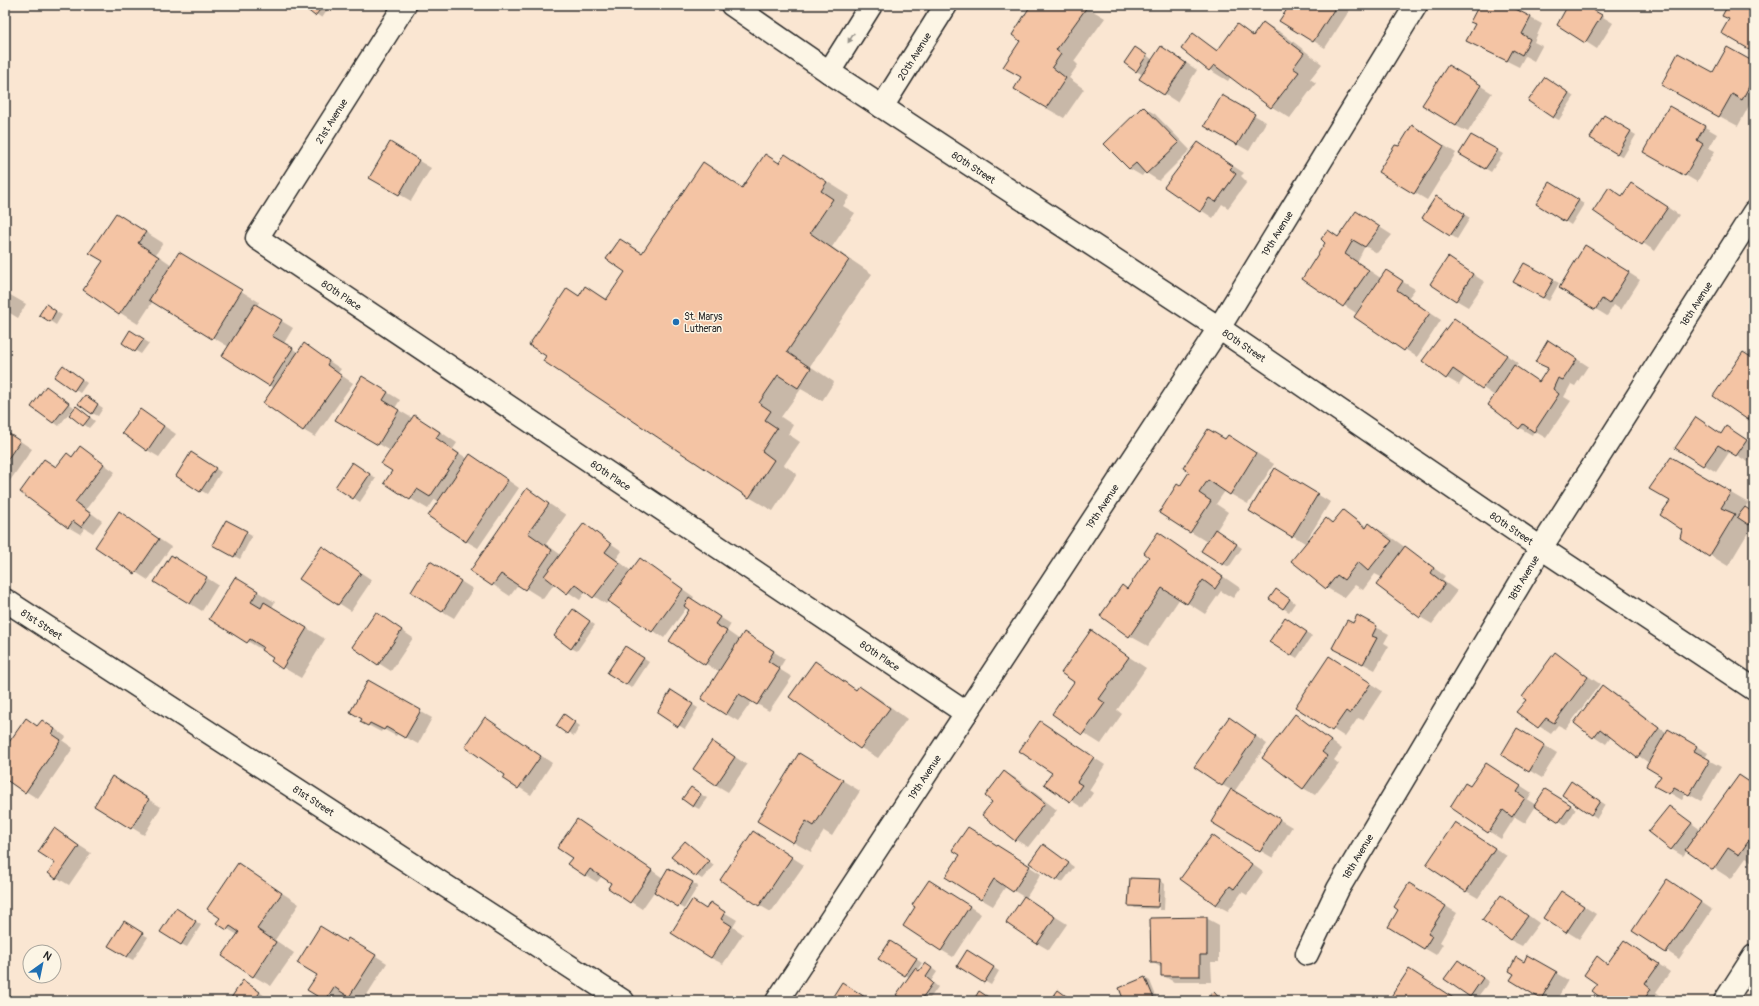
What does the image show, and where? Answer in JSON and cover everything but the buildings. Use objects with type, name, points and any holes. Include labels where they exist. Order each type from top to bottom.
[{"type":"street","name":"21st Avenue","points":[[257,238],[405,5]]},
{"type":"street","name":"80th Street","points":[[732,5],[829,72],[1219,328],[1541,548],[1754,688]]},
{"type":"street","points":[[829,72],[872,5]]},
{"type":"street","name":"20th Avenue","points":[[882,107],[946,5]]},
{"type":"street","name":"19th Avenue","points":[[777,1001],[1219,328],[1416,5]]},
{"type":"street","name":"18th Avenue","points":[[1307,954],[1338,889],[1541,548],[1754,212]]},
{"type":"street","name":"80th Place","points":[[257,238],[966,713]]},
{"type":"street","name":"81st Street","points":[[5,600],[624,1001]]},
{"type":"street","points":[[1725,1001],[1754,956]]},
{"type":"place","name":"St. Marys Lutheran","points":[[676,322]]}]
